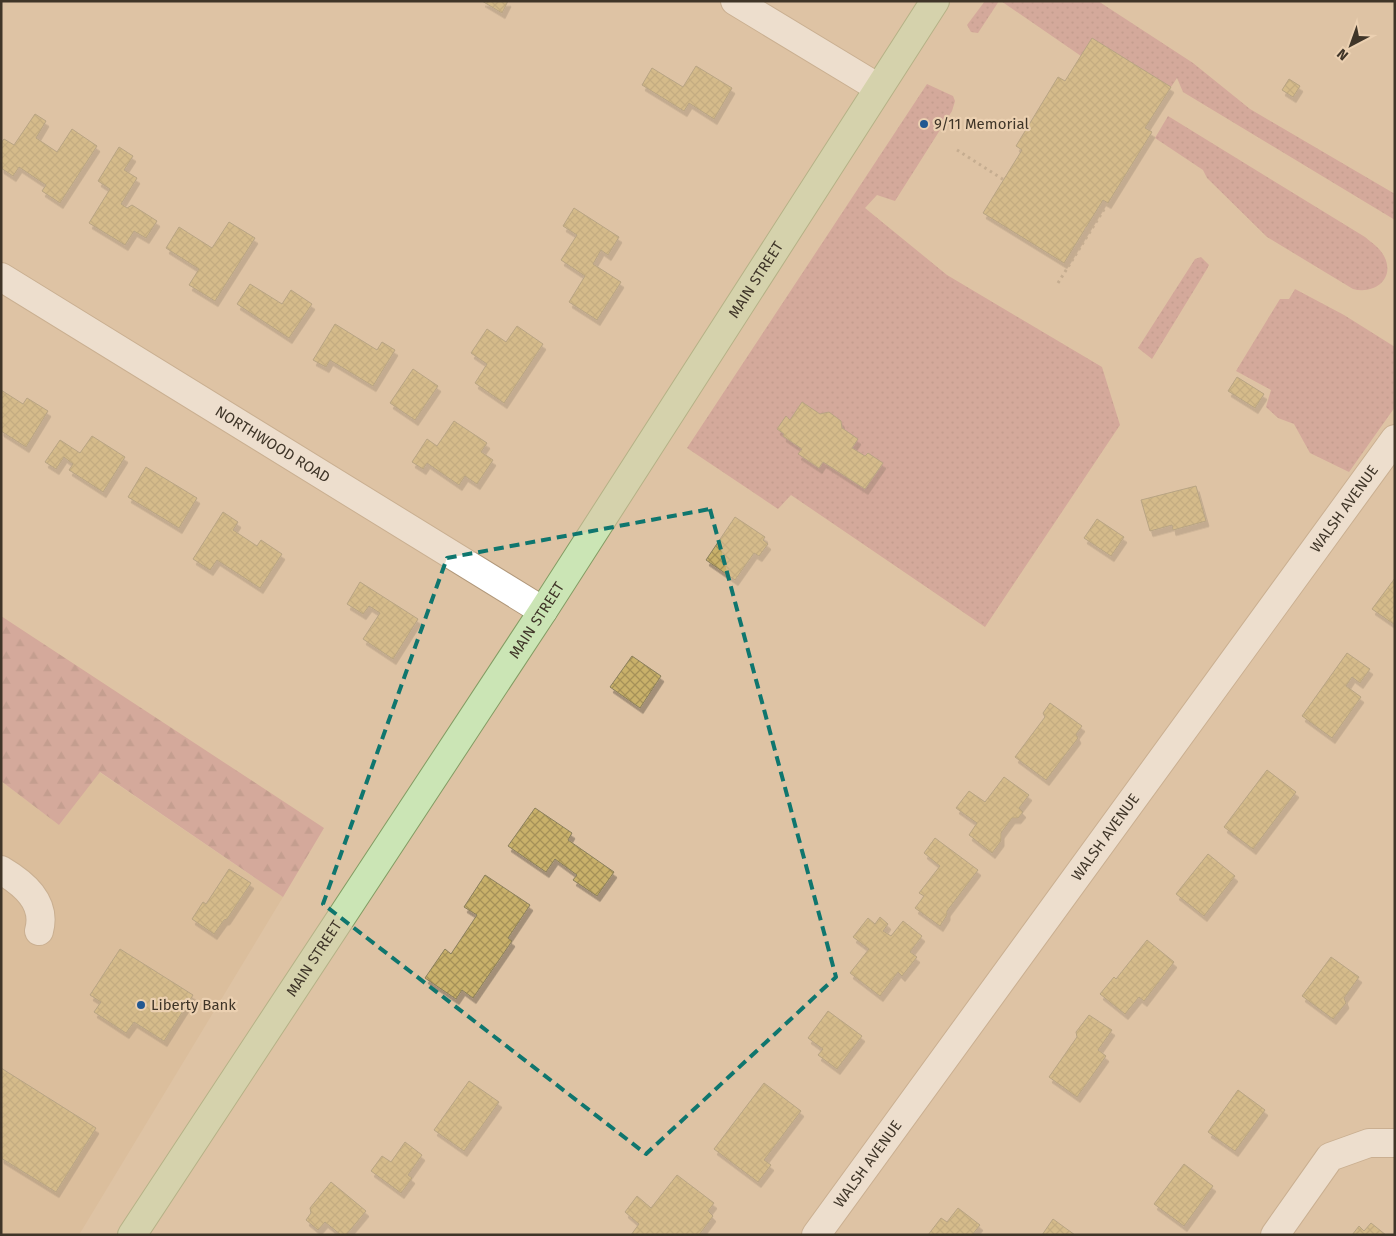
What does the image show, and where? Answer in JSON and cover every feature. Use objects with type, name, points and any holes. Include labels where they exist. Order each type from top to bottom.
[{"type":"main road","name":"MAIN STREET","points":[[132,1235],[543,611],[877,87],[935,1]]},
{"type":"street","points":[[735,1],[877,87]]},
{"type":"street","name":"NORTHWOOD ROAD","points":[[1,277],[543,611]]},
{"type":"street","name":"WALSH AVENUE","points":[[816,1235],[1395,439]]},
{"type":"street","points":[[1,870],[22,884],[36,901],[40,909],[42,923],[39,931]]},
{"type":"street","points":[[1275,1235],[1330,1157],[1369,1143],[1395,1143]]},
{"type":"path","points":[[957,150],[1004,180]]},
{"type":"path","points":[[1058,283],[1108,203]]},
{"type":"path","points":[[1086,228],[1090,231]]},
{"type":"highlighted area","points":[[710,509],[836,977],[646,1154],[323,904],[447,558]]},
{"type":"shaded area","points":[[99,772],[283,897],[79,1235],[1,1235],[1,781],[59,825]]},
{"type":"green space","points":[[985,1],[999,1],[978,33],[971,32],[967,25]]},
{"type":"green space","points":[[1001,1],[1098,1],[1193,63],[1250,109],[1395,194],[1395,220],[1183,92],[1177,78],[1171,87],[1081,56]]},
{"type":"green space","points":[[927,84],[953,96],[955,101],[952,111],[895,201],[877,195],[865,208],[947,275],[1102,367],[1120,425],[985,627],[791,495],[778,509],[687,448]]},
{"type":"green space","points":[[1168,116],[1365,237],[1384,256],[1387,264],[1385,278],[1381,283],[1368,290],[1353,289],[1267,237],[1207,178],[1203,170],[1155,138]]},
{"type":"green space","points":[[1201,257],[1209,265],[1152,359],[1138,348],[1195,259]]},
{"type":"green space","points":[[1295,289],[1344,315],[1395,347],[1395,407],[1349,472],[1310,453],[1294,424],[1278,418],[1266,407],[1271,390],[1236,371],[1280,299],[1289,299]]},
{"type":"green space","points":[[1,616],[324,828],[283,897],[100,772],[59,825],[1,781]]},
{"type":"building","points":[[482,1],[508,1],[502,13]]},
{"type":"building","points":[[1092,38],[1171,87],[1145,128],[1152,132],[1108,203],[1103,200],[1064,263],[983,213],[1022,150],[1016,146],[1058,77],[1065,81]]},
{"type":"building","points":[[696,66],[732,88],[714,119],[689,103],[684,111],[642,85],[652,68],[683,87]]},
{"type":"building","points":[[1289,79],[1300,86],[1293,97],[1282,90]]},
{"type":"building","points":[[35,114],[46,121],[36,138],[57,152],[72,129],[97,146],[60,203],[42,191],[46,185],[19,167],[13,176],[1,168],[1,143],[4,139],[14,145]]},
{"type":"building","points":[[119,147],[133,156],[124,170],[137,178],[121,204],[127,208],[132,205],[157,221],[146,238],[134,231],[125,245],[89,223],[110,189],[98,181]]},
{"type":"building","points":[[574,208],[619,237],[608,255],[601,250],[593,264],[621,282],[597,320],[569,302],[585,276],[561,260],[577,235],[563,226]]},
{"type":"building","points":[[229,222],[255,238],[215,301],[189,285],[199,269],[166,248],[179,227],[212,248]]},
{"type":"building","points":[[250,284],[282,304],[291,290],[312,304],[289,338],[237,304]]},
{"type":"building","points":[[335,324],[377,350],[382,342],[395,350],[373,386],[330,360],[326,367],[313,360]]},
{"type":"building","points":[[517,326],[543,344],[504,403],[475,383],[487,364],[471,353],[487,329],[506,342]]},
{"type":"building","points":[[413,369],[438,386],[415,420],[390,403]]},
{"type":"building","points":[[1237,377],[1264,394],[1255,408],[1228,391]]},
{"type":"building","points":[[1,390],[23,404],[27,398],[48,411],[26,447],[1,431]]},
{"type":"building","points":[[802,402],[820,414],[829,412],[841,421],[842,428],[858,439],[852,448],[865,456],[868,453],[883,463],[865,489],[823,462],[819,468],[798,454],[802,449],[783,436],[784,434],[777,429],[786,416],[790,420]]},
{"type":"building","points":[[454,421],[487,443],[481,452],[493,460],[477,484],[465,476],[459,485],[427,463],[423,469],[412,462],[427,439],[437,446]]},
{"type":"building","points":[[92,436],[125,457],[103,492],[69,470],[73,464],[64,457],[56,469],[45,462],[60,440],[80,453]]},
{"type":"building","points":[[146,467],[197,498],[179,528],[128,497]]},
{"type":"building","points":[[1196,486],[1206,521],[1173,530],[1172,525],[1150,531],[1141,500]]},
{"type":"building","points":[[223,512],[238,522],[233,530],[257,546],[261,540],[282,554],[260,588],[217,560],[210,570],[193,559]]},
{"type":"building","points":[[735,517],[765,537],[763,540],[768,544],[759,556],[754,553],[735,580],[706,560]]},
{"type":"building","points":[[1097,519],[1124,537],[1111,556],[1084,538]]},
{"type":"building","points":[[1395,578],[1395,625],[1372,609]]},
{"type":"building","points":[[360,582],[418,619],[393,659],[363,639],[380,613],[369,606],[363,614],[347,604]]},
{"type":"building","points":[[1347,653],[1370,669],[1360,683],[1352,677],[1346,686],[1361,697],[1332,738],[1302,716]]},
{"type":"building","points":[[632,656],[661,676],[640,708],[610,687]]},
{"type":"building","points":[[1050,703],[1082,726],[1076,734],[1078,738],[1046,780],[1015,757],[1045,717],[1043,713]]},
{"type":"building","points":[[1267,770],[1296,792],[1253,849],[1224,827]]},
{"type":"building","points":[[1004,777],[1029,795],[1019,808],[1023,812],[1018,818],[1012,818],[1001,833],[1001,841],[992,853],[969,835],[977,823],[956,808],[969,791],[985,802]]},
{"type":"building","points":[[535,808],[572,833],[568,840],[614,872],[597,896],[573,880],[577,875],[555,859],[546,872],[508,846]]},
{"type":"building","points":[[935,838],[978,870],[947,911],[947,915],[940,926],[915,908],[924,896],[919,893],[940,866],[924,853]]},
{"type":"building","points":[[1208,854],[1235,876],[1204,916],[1176,894]]},
{"type":"building","points":[[229,869],[251,883],[227,919],[224,920],[214,934],[192,919],[203,902],[206,904]]},
{"type":"building","points":[[485,875],[530,905],[508,938],[512,941],[473,998],[462,990],[456,999],[425,978],[445,949],[451,954],[477,915],[464,907]]},
{"type":"building","points":[[880,917],[888,924],[883,931],[891,936],[903,921],[922,936],[910,952],[917,957],[902,976],[898,972],[880,996],[850,973],[869,949],[853,937],[868,918],[875,924]]},
{"type":"building","points":[[1147,940],[1174,962],[1144,1001],[1139,997],[1125,1014],[1100,994],[1114,977],[1116,979]]},
{"type":"building","points":[[120,949],[193,995],[164,1041],[134,1022],[126,1033],[94,1012],[101,1002],[90,995]]},
{"type":"building","points":[[1331,957],[1359,977],[1344,998],[1346,1003],[1333,1019],[1302,996]]},
{"type":"building","points":[[828,1011],[862,1036],[837,1069],[818,1055],[823,1049],[808,1038]]},
{"type":"building","points":[[1089,1015],[1112,1030],[1098,1050],[1106,1056],[1077,1097],[1049,1077],[1077,1037],[1076,1032]]},
{"type":"building","points":[[1,1068],[96,1128],[56,1192],[1,1158]]},
{"type":"building","points":[[469,1081],[499,1102],[464,1151],[434,1130]]},
{"type":"building","points":[[764,1083],[801,1111],[764,1160],[771,1165],[758,1182],[714,1149]]},
{"type":"building","points":[[1238,1090],[1265,1110],[1235,1151],[1208,1132]]},
{"type":"building","points":[[405,1142],[422,1155],[408,1175],[412,1178],[401,1193],[371,1171],[382,1156],[391,1162]]},
{"type":"building","points":[[1184,1164],[1213,1186],[1184,1226],[1154,1204]]},
{"type":"building","points":[[677,1175],[714,1203],[708,1211],[713,1216],[699,1235],[631,1235],[639,1224],[625,1212],[637,1196],[651,1208]]},
{"type":"building","points":[[331,1182],[366,1211],[346,1235],[341,1235],[325,1222],[318,1230],[306,1220],[311,1213],[310,1208]]},
{"type":"building","points":[[958,1208],[980,1225],[972,1235],[928,1235],[941,1218],[947,1222]]},
{"type":"building","points":[[1053,1219],[1075,1235],[1042,1235]]},
{"type":"building","points":[[1371,1223],[1386,1235],[1352,1235],[1359,1226],[1364,1231]]},
{"type":"place","name":"9/11 Memorial","points":[[924,124]]},
{"type":"place","name":"Liberty Bank","points":[[141,1005]]}]
